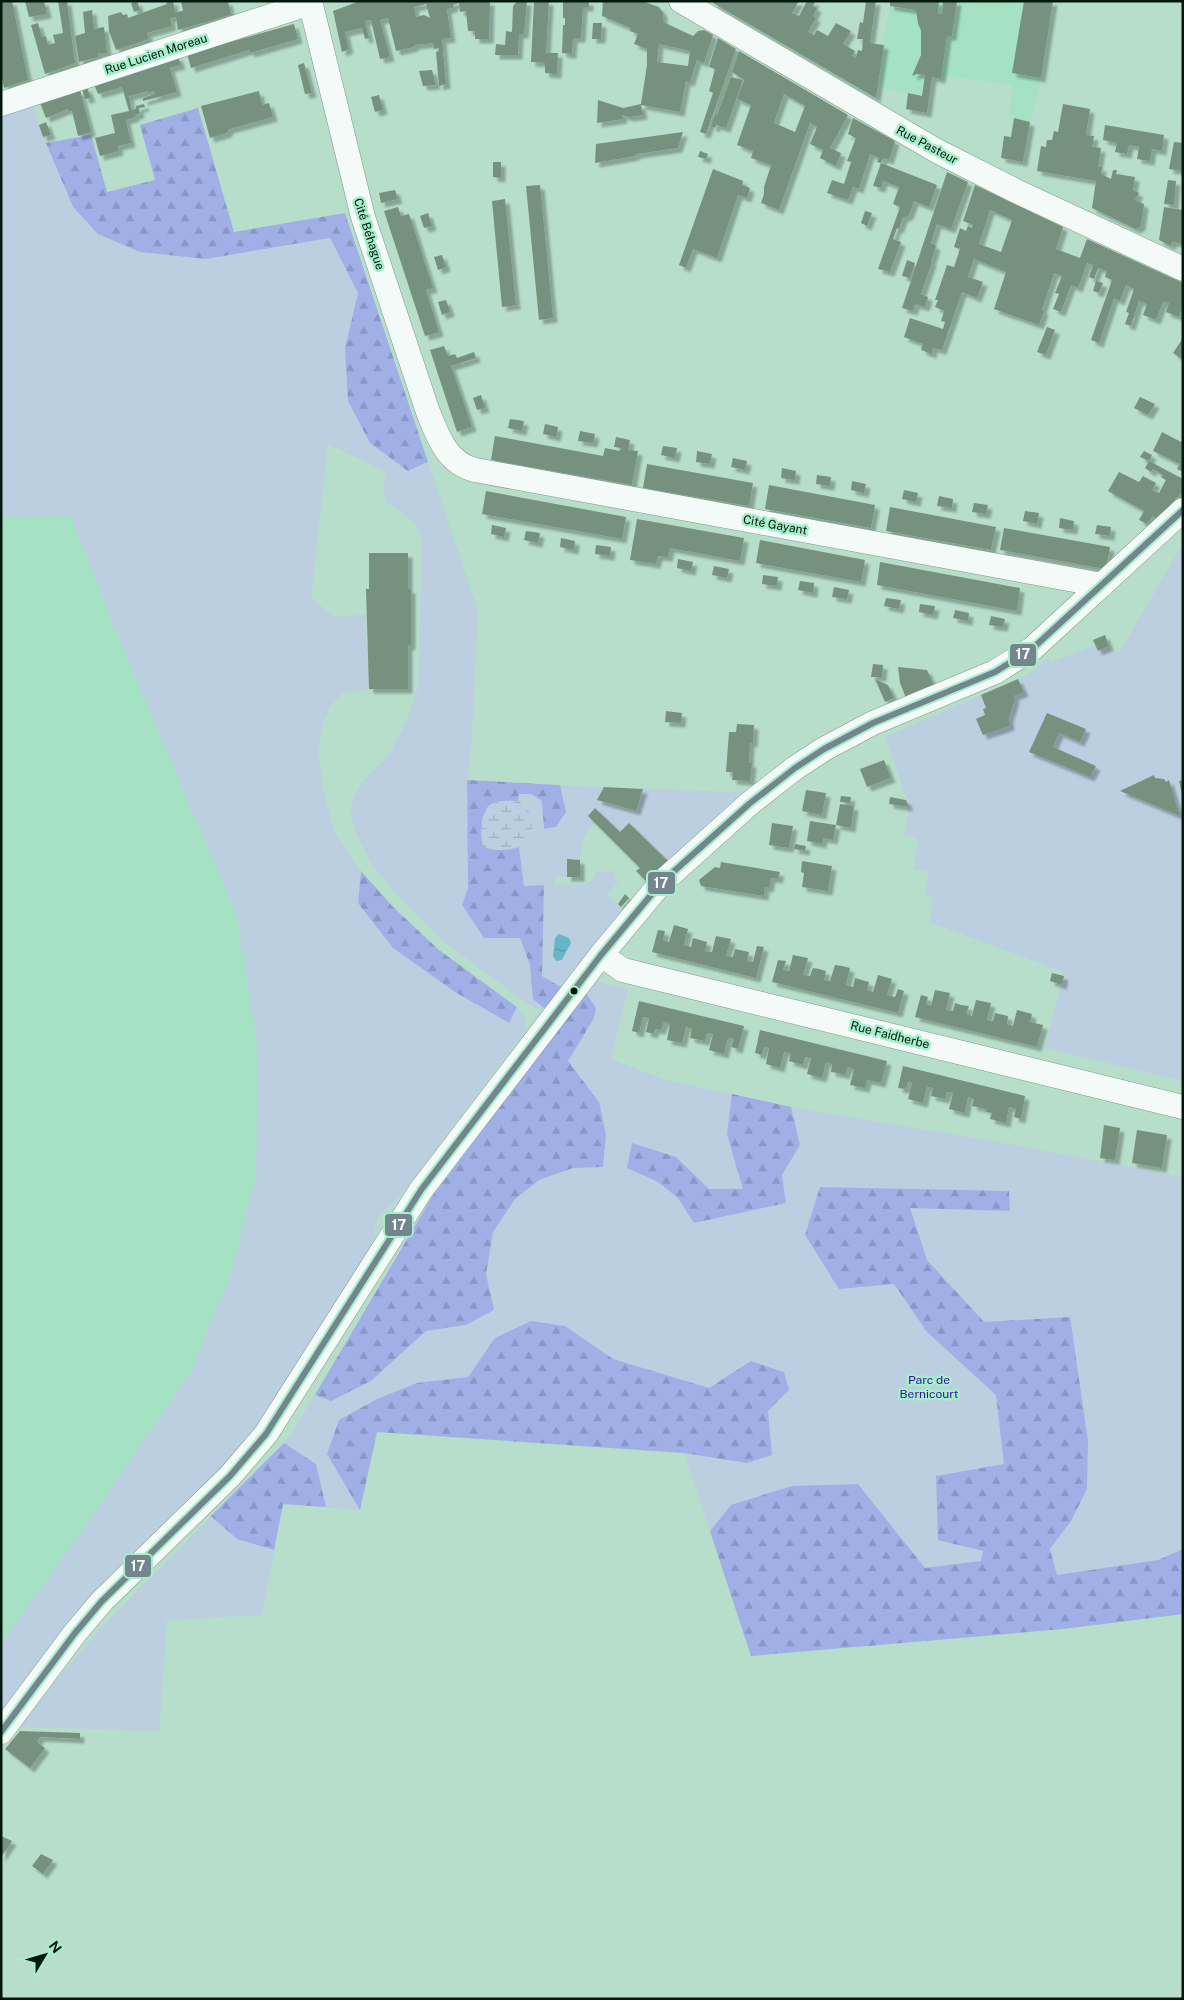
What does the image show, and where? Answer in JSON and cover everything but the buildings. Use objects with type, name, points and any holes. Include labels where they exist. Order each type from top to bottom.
[{"type":"street","name":"Rue Pasteur","points":[[681,1],[936,151],[1183,269]]},
{"type":"street","name":"Rue Lucien Moreau","points":[[1,104],[310,2]]},
{"type":"street","name":"Cité Béhague","points":[[310,2],[363,217],[428,412],[441,442],[451,457]]},
{"type":"street","name":"Cité Gayant","points":[[451,457],[466,467],[475,470],[1102,585]]},
{"type":"street","points":[[1,1732],[75,1633],[102,1601],[230,1476],[266,1434],[421,1190],[601,955],[637,910],[674,871],[749,804],[795,768],[824,749],[861,728],[976,681],[1010,664],[1037,645],[1183,510]]},
{"type":"street","name":"Rue Faidherbe","points":[[601,955],[623,970],[1183,1107]]},
{"type":"shaded area","points":[[890,1],[1053,1],[1041,78],[1030,122],[1009,118],[1013,85],[948,76],[947,80],[932,77],[929,97],[877,87]]},
{"type":"shaded area","points":[[71,516],[124,650],[237,916],[258,1051],[256,1177],[230,1278],[190,1373],[82,1531],[1,1643],[1,517]]},
{"type":"green space","points":[[32,104],[73,207],[206,259],[330,238],[358,293],[345,348],[348,401],[370,443],[408,471],[428,462],[478,611],[471,749],[467,780],[468,888],[462,905],[484,938],[520,938],[530,965],[533,999],[545,1009],[535,1008],[445,943],[398,896],[373,866],[355,831],[350,811],[354,797],[360,784],[390,753],[407,720],[418,688],[422,538],[416,525],[386,502],[383,491],[386,472],[328,444],[311,598],[335,617],[366,614],[366,646],[369,646],[369,689],[342,694],[330,707],[322,726],[318,753],[323,787],[334,831],[361,871],[358,903],[393,948],[455,992],[509,1023],[517,1007],[526,1019],[526,1030],[399,1197],[376,1220],[374,1242],[291,1381],[260,1427],[227,1466],[108,1576],[1,1715],[1,1643],[82,1531],[190,1373],[230,1278],[256,1177],[258,1051],[237,916],[124,650],[71,516],[1,517],[1,112]]},
{"type":"green space","points":[[198,108],[234,232],[345,213],[428,462],[408,471],[370,443],[348,401],[345,348],[358,293],[330,238],[206,259],[140,252],[98,234],[73,207],[46,143],[91,135],[107,192],[155,180],[140,125]]},
{"type":"green space","points":[[1183,543],[1183,1081],[1045,1048],[1064,972],[929,922],[933,898],[925,896],[929,872],[914,869],[918,838],[904,835],[909,805],[885,737],[1031,673],[1048,658],[1051,662],[1100,643],[1119,653]]},
{"type":"green space","points":[[467,780],[560,785],[566,812],[556,827],[544,829],[542,801],[531,794],[519,794],[518,801],[494,802],[493,850],[519,847],[524,886],[544,885],[542,976],[561,987],[545,1009],[533,999],[530,965],[520,938],[484,938],[462,905],[468,888]]},
{"type":"green space","points":[[560,785],[604,787],[597,800],[636,811],[643,789],[743,792],[668,861],[629,823],[620,832],[595,808],[588,816],[595,823],[584,840],[580,860],[567,860],[567,877],[554,877],[554,885],[587,884],[595,876],[595,872],[617,871],[614,877],[618,882],[607,895],[623,908],[561,987],[542,976],[544,886],[524,886],[519,847],[526,844],[526,805],[518,801],[518,794],[531,794],[542,801],[544,829],[550,829],[566,812]]},
{"type":"green space","points":[[499,801],[518,801],[527,808],[531,817],[532,839],[521,846],[503,850],[484,847],[481,830],[485,811],[493,803]]},
{"type":"green space","points":[[361,871],[393,907],[439,950],[517,1007],[509,1023],[455,992],[393,948],[358,903]]},
{"type":"green space","name":"Parc de Bernicourt","points":[[596,981],[628,989],[611,1059],[666,1080],[791,1107],[1009,1144],[1183,1177],[1183,1614],[1063,1629],[751,1656],[684,1453],[377,1432],[360,1510],[283,1504],[262,1615],[167,1620],[159,1731],[20,1727],[68,1666],[106,1623],[290,1436],[432,1197]]},
{"type":"green space","points":[[586,993],[596,1008],[594,1018],[568,1061],[599,1102],[606,1135],[603,1167],[573,1168],[539,1180],[515,1199],[493,1232],[486,1274],[494,1310],[466,1325],[426,1331],[371,1381],[331,1401],[315,1395],[432,1197]]},
{"type":"green space","points":[[732,1094],[791,1107],[800,1145],[782,1175],[786,1203],[694,1223],[678,1198],[658,1182],[627,1168],[632,1143],[676,1157],[709,1189],[743,1189],[727,1134]]},
{"type":"green space","points":[[820,1187],[1009,1191],[1010,1211],[910,1208],[927,1260],[984,1322],[1070,1317],[1088,1441],[1087,1489],[1071,1521],[1050,1549],[1057,1575],[1158,1560],[1183,1549],[1183,1614],[1063,1629],[751,1656],[710,1531],[731,1505],[792,1486],[858,1484],[925,1568],[981,1561],[983,1551],[938,1540],[936,1476],[1004,1464],[996,1395],[927,1332],[894,1284],[839,1289],[805,1235]]},
{"type":"green space","points":[[531,1321],[565,1326],[613,1359],[709,1388],[751,1361],[784,1372],[789,1390],[768,1411],[772,1455],[747,1463],[684,1453],[377,1432],[360,1510],[327,1454],[339,1420],[377,1399],[417,1383],[468,1377],[495,1338]]},
{"type":"green space","points":[[284,1443],[316,1464],[326,1507],[283,1504],[274,1550],[237,1539],[211,1516]]},
{"type":"water","points":[[559,934],[569,938],[571,943],[562,960],[556,961],[553,956],[555,938]]},
{"type":"transit line","name":"17","points":[[1,1732],[75,1633],[102,1601],[230,1476],[266,1434],[421,1190],[601,955],[661,883],[749,804],[795,768],[824,749],[873,723],[995,672],[1032,649],[1183,510]]}]
